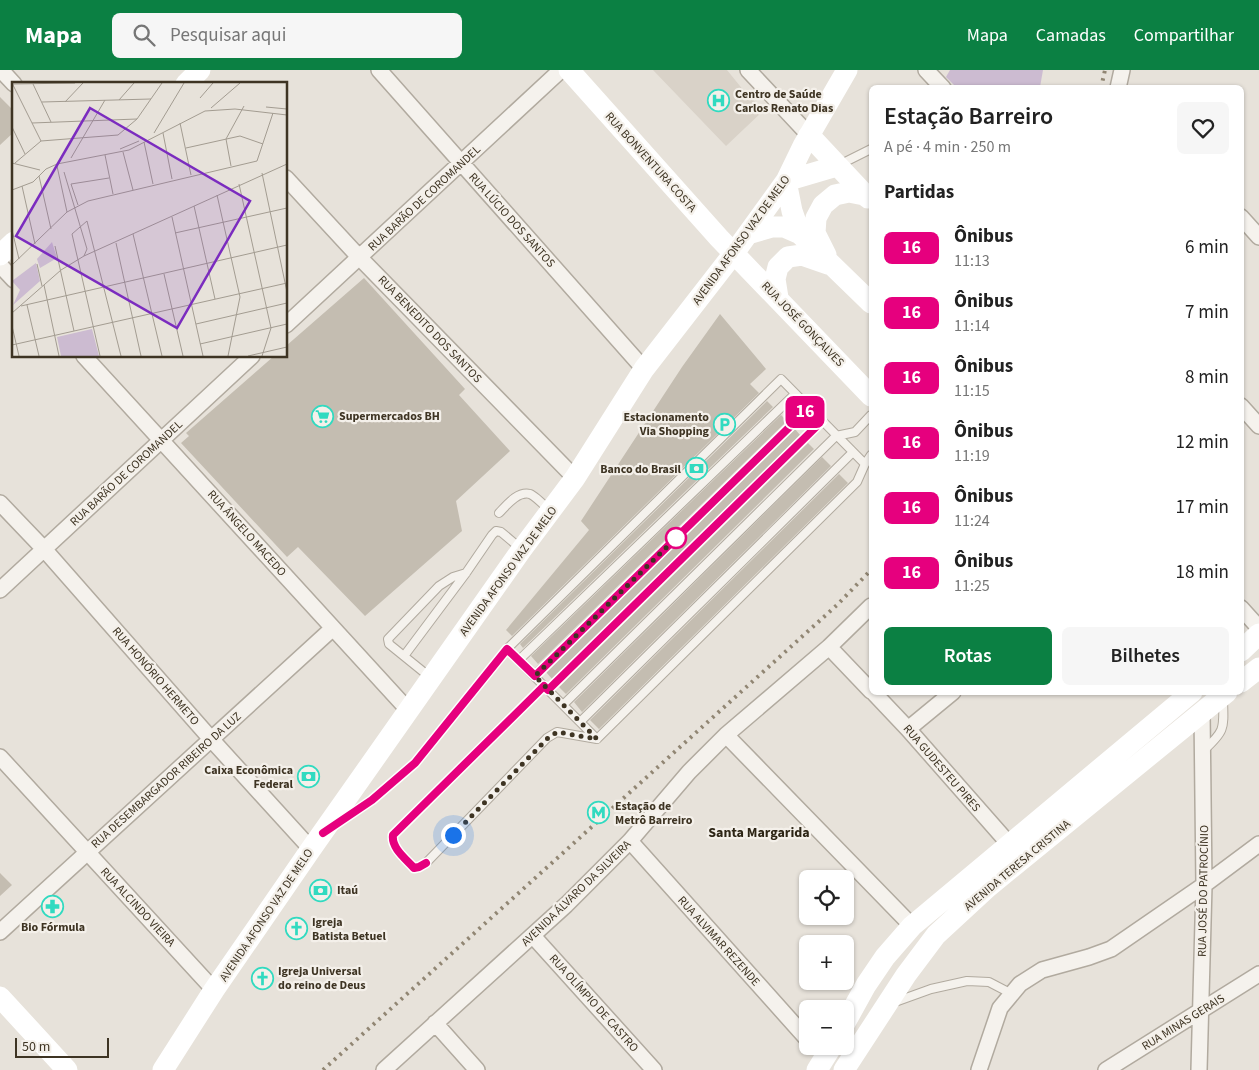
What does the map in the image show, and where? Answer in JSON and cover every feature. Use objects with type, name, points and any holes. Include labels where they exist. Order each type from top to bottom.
[{"type":"main road","name":"RUA BONVENTURA COSTA","points":[[570,70],[734,254]]},
{"type":"main road","name":"AVENIDA AFONSO VAZ DE MELO","points":[[163,1070],[214,990],[317,841],[522,549],[575,478],[644,369],[734,254],[786,181],[809,135],[847,70]]},
{"type":"main road","points":[[809,135],[868,198]]},
{"type":"main road","points":[[800,234],[792,210],[786,181],[837,166]]},
{"type":"main road","points":[[833,266],[815,233],[816,218],[823,204],[834,195],[849,192],[868,198]]},
{"type":"main road","points":[[748,234],[772,227],[784,227],[800,234],[869,301]]},
{"type":"main road","points":[[0,255],[12,244]]},
{"type":"main road","name":"RUA JOSÉ GONÇALVES","points":[[734,254],[869,394]]},
{"type":"main road","points":[[778,298],[775,279],[778,267],[788,257],[802,254],[833,266]]},
{"type":"main road","points":[[1244,680],[1259,668]]},
{"type":"main road","name":"AVENIDA TERESA CRISTINA","points":[[854,1007],[885,957],[912,926],[1188,695]]},
{"type":"main road","points":[[1202,712],[1207,697],[1216,695]]},
{"type":"main road","name":"AVENIDA TERESA CRISTINA","points":[[844,1070],[906,975],[936,935],[988,887],[1202,712]]},
{"type":"main road","points":[[0,997],[63,1069]]},
{"type":"street","points":[[1,70],[12,82]]},
{"type":"street","name":"RUA LÚCIO DOS SANTOS","points":[[379,70],[644,369]]},
{"type":"street","name":"RUA BARÃO DE COROMANDEL","points":[[288,323],[561,70]]},
{"type":"street","points":[[748,70],[809,135]]},
{"type":"street","points":[[926,70],[940,85]]},
{"type":"street","name":"RUA BENEDITO DOS SANTOS","points":[[288,180],[360,258],[575,478]]},
{"type":"street","points":[[1244,220],[1259,237]]},
{"type":"street","points":[[0,265],[12,278]]},
{"type":"street","name":"RUA ÂNGELO MACEDO","points":[[86,358],[409,711]]},
{"type":"street","name":"RUA BARÃO DE COROMANDEL","points":[[0,590],[250,358]]},
{"type":"street","points":[[1244,409],[1259,426]]},
{"type":"street","name":"RUA HONÓRIO HERMETO","points":[[0,503],[44,549],[211,739],[317,841]]},
{"type":"street","name":"AVENIDA ÁLVARO DA SILVEIRA","points":[[384,1070],[566,905],[630,841],[689,772],[726,735],[829,647],[869,608]]},
{"type":"street","points":[[1244,616],[1251,636]]},
{"type":"street","name":"RUA DESEMBARGADOR RIBEIRO DA LUZ","points":[[0,932],[333,628]]},
{"type":"street","name":"RUA GUDESTEU PIRES","points":[[829,647],[869,689]]},
{"type":"street","name":"RUA GUDESTEU PIRES","points":[[875,695],[908,729],[1010,845]]},
{"type":"street","points":[[908,729],[949,695]]},
{"type":"street","name":"RUA JOSÉ DO PATROCÍNIO","points":[[1199,1070],[1204,885],[1202,712]]},
{"type":"street","points":[[726,735],[912,926]]},
{"type":"street","name":"RUA ALCINDO VIEIRA","points":[[0,758],[214,990]]},
{"type":"street","name":"RUA ALVIMAR REZENDE","points":[[630,841],[799,1030]]},
{"type":"street","points":[[979,1070],[1000,1008],[1020,984],[1042,970],[1111,949],[1204,885],[1259,844]]},
{"type":"street","name":"RUA OLÍMPIO DE CASTRO","points":[[534,936],[654,1070]]},
{"type":"street","name":"RUA MINAS GERAIS","points":[[1106,1070],[1259,974]]},
{"type":"street","points":[[435,1023],[477,1070]]},
{"type":"lane","points":[[837,166],[869,150]]},
{"type":"lane","points":[[317,841],[372,800],[415,763],[507,649],[781,379],[865,464]]},
{"type":"lane","points":[[519,660],[795,394]]},
{"type":"lane","points":[[535,676],[809,408]]},
{"type":"lane","points":[[563,705],[836,436],[855,432],[869,417]]},
{"type":"lane","points":[[597,739],[557,732],[548,738],[426,863],[419,867],[414,868],[394,846],[392,841],[393,835],[822,421]]},
{"type":"lane","points":[[580,722],[852,452]]},
{"type":"lane","points":[[597,739],[857,482],[869,458]]},
{"type":"lane","points":[[499,513],[512,500],[522,494],[530,494],[551,511]]},
{"type":"lane","points":[[404,656],[496,531],[501,532],[522,549]]},
{"type":"lane","points":[[431,679],[389,644],[388,639],[439,586],[466,573]]},
{"type":"lane","points":[[507,649],[597,739]]},
{"type":"lane","points":[[1203,752],[1216,740],[1224,723],[1221,695]]},
{"type":"lane","points":[[885,1007],[931,989],[967,981],[989,982],[1012,994]]},
{"type":"shaded area","name":"Centro de Saúde Carlos Renato Dias","points":[[653,70],[727,70],[744,91],[764,110],[726,146]]},
{"type":"shaded area","points":[[950,70],[1043,70],[1040,85],[954,85],[946,77]]},
{"type":"building","points":[[0,97],[12,109],[12,134],[0,145]]},
{"type":"building","name":"Supermercados BH","points":[[364,278],[465,389],[459,395],[510,451],[456,501],[462,531],[365,616],[298,547],[287,557],[181,443],[189,436],[186,433],[272,358],[288,358],[288,344]]},
{"type":"building","points":[[720,314],[766,369],[750,384],[759,393],[512,636],[506,630],[589,530],[581,521],[682,367]]},
{"type":"building","points":[[767,401],[773,407],[523,648],[520,644]]},
{"type":"building","points":[[781,415],[787,421],[538,664],[531,656]]},
{"type":"building","points":[[795,429],[800,435],[552,679],[546,672]]},
{"type":"building","points":[[808,443],[814,449],[566,694],[559,687]]},
{"type":"building","points":[[822,457],[831,466],[582,712],[574,702]]},
{"type":"building","points":[[839,474],[848,483],[599,729],[590,720]]},
{"type":"building","points":[[0,873],[12,885],[0,896]]},
{"type":"railway","points":[[1102,85],[1105,70]]},
{"type":"railway","points":[[323,1070],[837,605],[869,572]]},
{"type":"bus line","name":"16","points":[[323,833],[372,800],[415,763],[507,649],[535,676],[809,408],[822,421],[548,690],[544,686],[393,835],[392,841],[394,846],[414,868],[426,863]]},
{"type":"place","name":"Centro de Saúde Carlos Renato Dias","points":[[719,101]]},
{"type":"place","name":"Supermercados BH","points":[[323,416]]},
{"type":"place","name":"Estacionamento Via Shopping","points":[[725,424]]},
{"type":"place","name":"Banco do Brasil","points":[[697,469]]},
{"type":"place","name":"Caixa Econômica Federal","points":[[309,777]]},
{"type":"place","name":"Estação de Metrô Barreiro","points":[[599,813]]},
{"type":"place","name":"Itaú","points":[[321,890]]},
{"type":"place","name":"Bio Fórmula","points":[[53,906]]},
{"type":"place","name":"Igreja Batista Betuel","points":[[296,929]]},
{"type":"place","name":"Igreja Universal do reino de Deus","points":[[262,978]]},
{"type":"district","name":"Santa Margarida","points":[[759,832]]},
{"type":"route","points":[[453,835],[548,738],[557,732],[597,739],[535,676],[676,538]]}]
